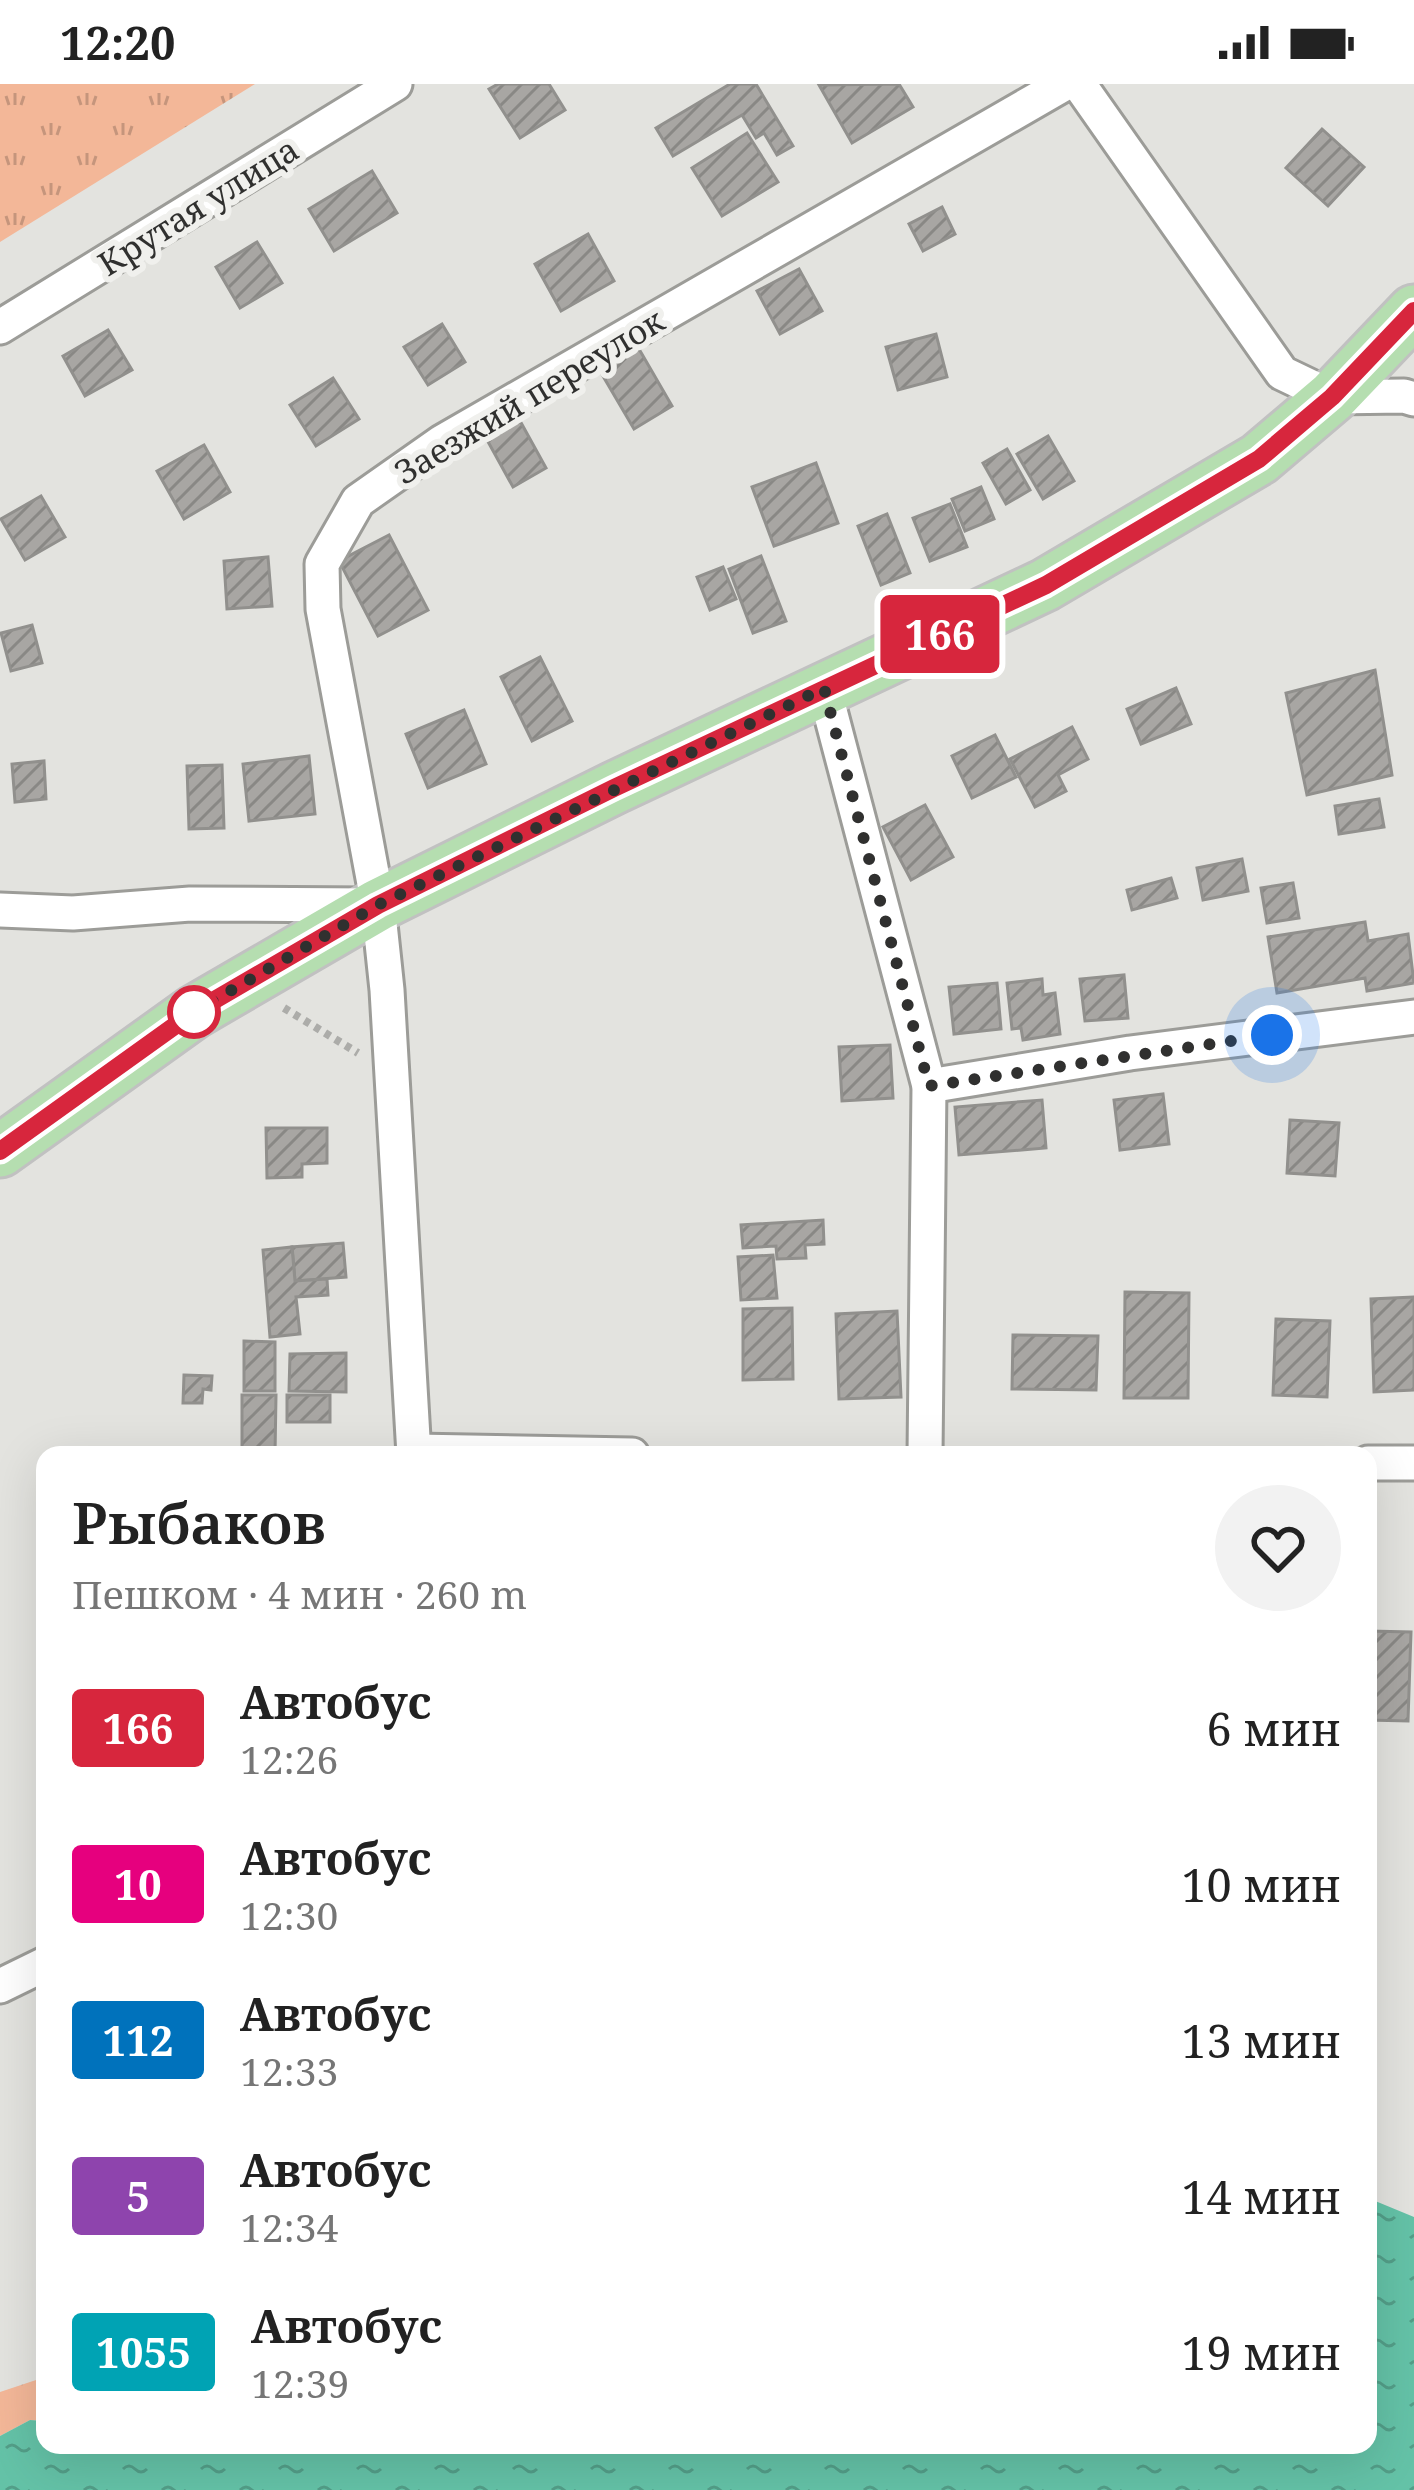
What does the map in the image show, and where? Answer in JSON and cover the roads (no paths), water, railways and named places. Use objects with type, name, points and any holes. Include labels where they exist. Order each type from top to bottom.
[{"type":"main road","points":[[0,1151],[194,1012],[378,905],[1046,585],[1259,459],[1332,397],[1414,311]]},
{"type":"street","name":"Крутая улица","points":[[0,328],[395,84]]},
{"type":"street","name":"Заезжий переулок","points":[[414,1446],[393,1078],[378,905],[323,609],[322,564],[358,501],[442,442],[1064,84]]},
{"type":"street","points":[[1079,84],[1282,373],[1332,397],[1414,399]]},
{"type":"street","points":[[824,688],[929,1086],[925,1446]]},
{"type":"street","points":[[0,910],[74,913],[190,904],[378,905]]},
{"type":"street","points":[[929,1086],[1130,1053],[1414,1017]]},
{"type":"street","points":[[1377,1462],[1414,1463]]},
{"type":"street","points":[[0,1986],[36,1968]]},
{"type":"water","points":[[1377,2202],[1414,2217],[1414,2490],[0,2490],[0,2436],[36,2420],[36,2454],[1377,2454]]}]
